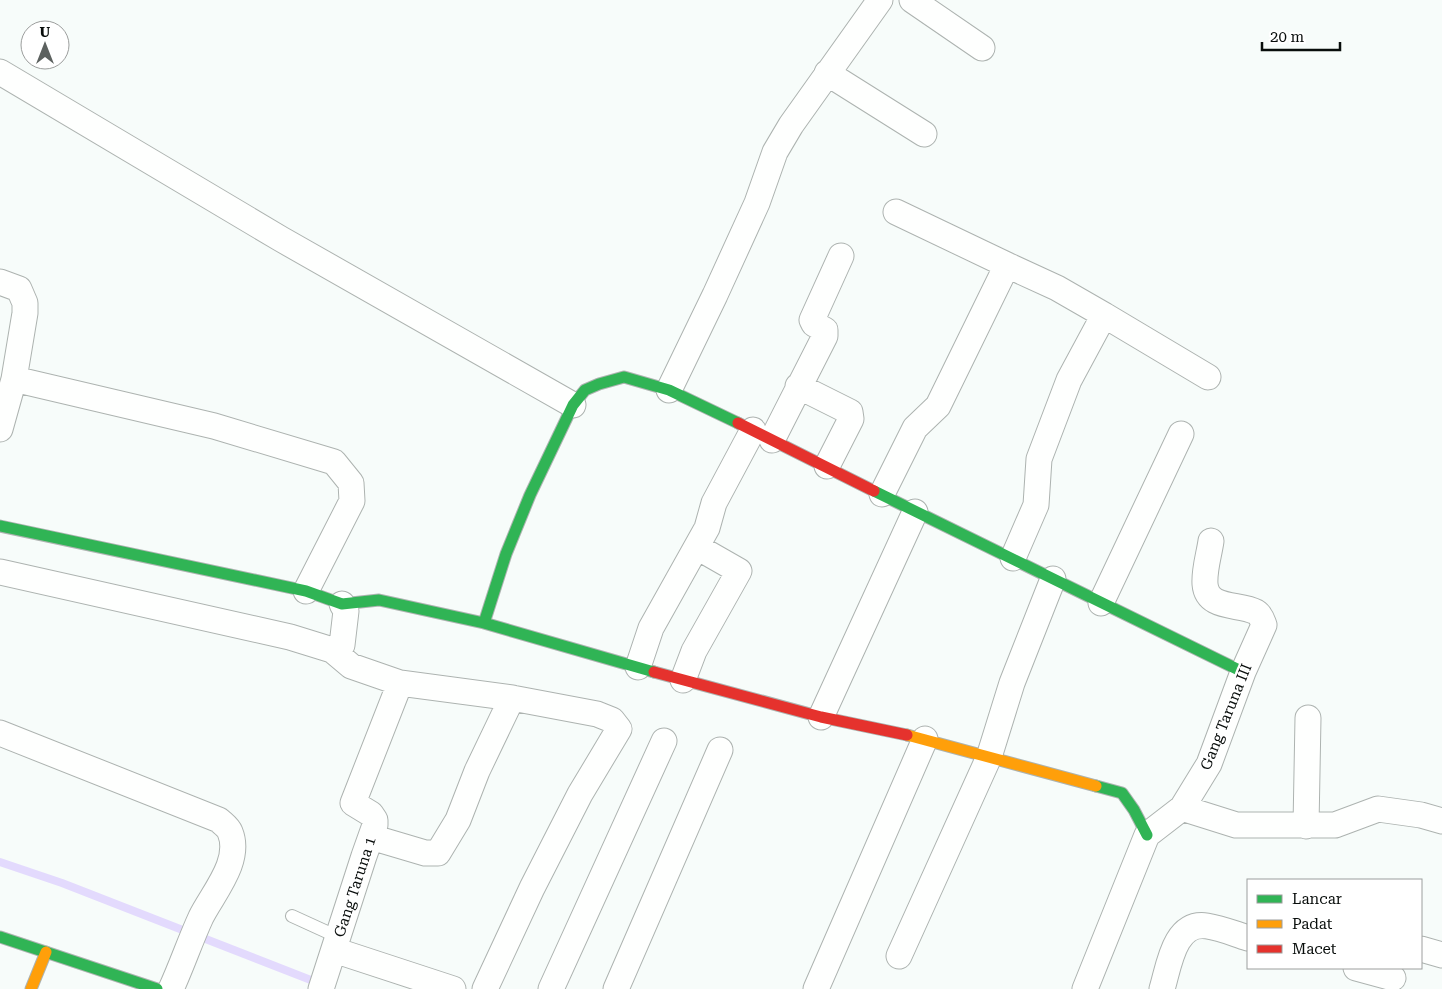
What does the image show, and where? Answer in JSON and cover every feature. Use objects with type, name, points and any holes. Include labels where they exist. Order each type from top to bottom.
[{"type":"street","points":[[669,390],[757,203],[775,152],[791,124],[880,0]]},
{"type":"street","points":[[912,0],[982,48]]},
{"type":"street","points":[[0,72],[281,239],[573,405]]},
{"type":"street","points":[[827,73],[924,134]]},
{"type":"street","points":[[896,212],[1057,288],[1208,377]]},
{"type":"street","points":[[638,667],[651,628],[709,524],[714,503],[798,386],[825,336],[825,330],[814,324],[812,320],[842,256]]},
{"type":"street","points":[[882,494],[915,428],[938,406],[1007,265]]},
{"type":"street","points":[[0,282],[19,289],[25,303],[14,379],[0,429]]},
{"type":"street","points":[[1013,558],[1036,505],[1039,458],[1070,380],[1104,315]]},
{"type":"street","points":[[484,623],[506,554],[530,495],[573,405],[586,390],[624,377],[669,390],[1243,672]]},
{"type":"street","points":[[14,379],[214,426],[334,462],[351,483],[352,501],[306,591]]},
{"type":"street","points":[[798,386],[850,412],[851,419],[827,466]]},
{"type":"street","points":[[1101,603],[1181,434]]},
{"type":"street","points":[[821,717],[915,512]]},
{"type":"street","points":[[0,526],[306,591],[342,604],[379,600],[484,623],[821,717],[925,740],[1122,792],[1147,835],[1085,989]]},
{"type":"street","name":"Gang Taruna III","points":[[1147,835],[1182,808],[1209,764],[1243,672],[1264,625],[1256,612],[1218,603],[1208,595],[1205,577],[1211,541]]},
{"type":"street","points":[[683,680],[694,651],[739,571],[697,546]]},
{"type":"street","points":[[0,572],[290,637],[332,650],[352,666],[400,683],[512,698],[597,714],[612,720],[619,729],[576,802],[532,888],[485,989]]},
{"type":"street","points":[[899,956],[989,757],[1012,683],[1053,579]]},
{"type":"street","points":[[332,650],[342,645],[346,611],[342,604]]},
{"type":"street","name":"Gang Taruna 1","points":[[320,989],[375,825],[375,820],[371,814],[353,803],[400,683]]},
{"type":"street","points":[[371,837],[425,853],[438,853],[458,820],[477,771],[512,698]]},
{"type":"street","points":[[1306,826],[1308,718]]},
{"type":"street","points":[[0,734],[219,820],[229,830],[232,854],[225,876],[202,916],[171,989]]},
{"type":"street","points":[[816,989],[925,740]]},
{"type":"street","points":[[551,989],[664,741]]},
{"type":"street","points":[[616,989],[720,750]]},
{"type":"street","points":[[1182,808],[1236,825],[1335,825],[1378,809],[1421,814],[1442,822]]},
{"type":"street","points":[[1162,989],[1178,938],[1188,929],[1205,926],[1247,938]]},
{"type":"street","points":[[0,938],[157,989]]},
{"type":"street","points":[[1422,949],[1442,955]]},
{"type":"street","points":[[334,950],[453,989]]},
{"type":"street","points":[[31,989],[46,952]]},
{"type":"street","points":[[1360,969],[1393,978]]},
{"type":"lane","points":[[292,916],[334,950]]},
{"type":"waterway","points":[[0,862],[62,883],[321,984]]},
{"type":"traffic: fast","points":[[484,623],[506,554],[530,495],[573,405],[585,390],[624,377],[669,390],[738,423]]},
{"type":"traffic: fast","points":[[874,491],[1243,672]]},
{"type":"traffic: fast","points":[[0,526],[306,591],[342,604],[379,600],[484,623],[654,672]]},
{"type":"traffic: fast","points":[[1096,786],[1122,793],[1134,810],[1147,835]]},
{"type":"traffic: fast","points":[[0,937],[157,989]]},
{"type":"traffic: slow","points":[[907,735],[1096,786]]},
{"type":"traffic: slow","points":[[31,989],[46,952]]},
{"type":"traffic: jam","points":[[738,423],[874,491]]},
{"type":"traffic: jam","points":[[654,672],[821,717],[907,735]]}]
